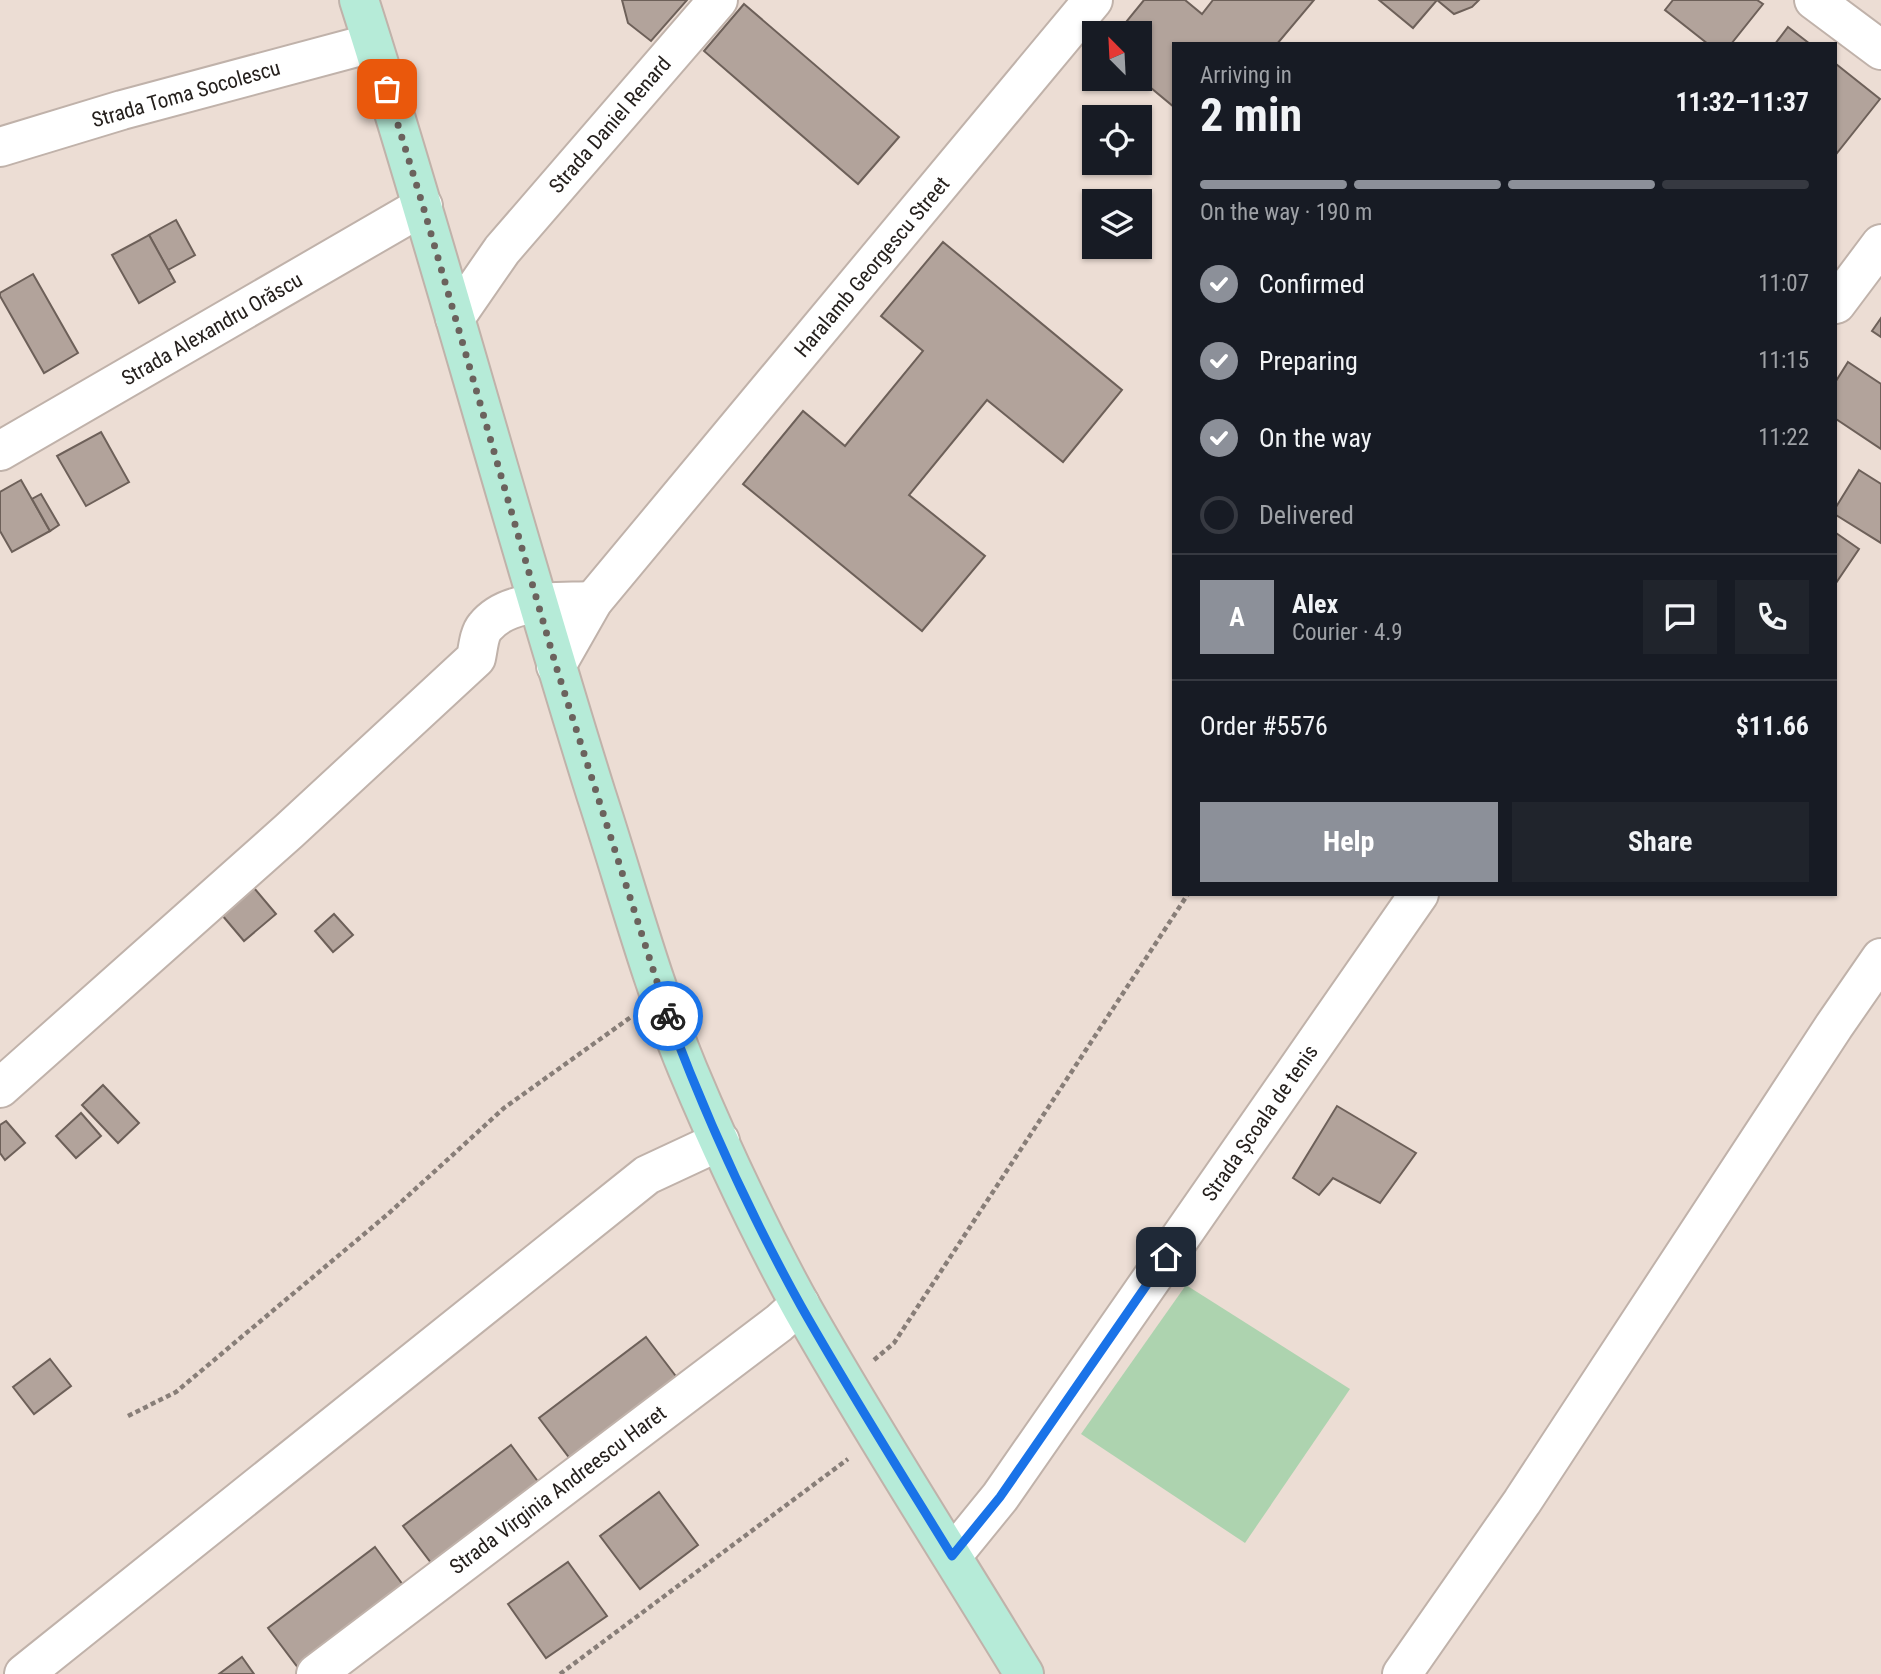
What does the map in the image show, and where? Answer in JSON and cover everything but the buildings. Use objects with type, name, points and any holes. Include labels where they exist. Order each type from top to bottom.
[{"type":"main road","points":[[359,0],[423,206],[556,666],[661,997],[688,1068],[720,1141],[800,1304],[877,1437],[1024,1674]]},
{"type":"street","name":"Strada Daniel Renard","points":[[455,318],[502,250],[718,0]]},
{"type":"street","points":[[556,666],[593,601],[1093,0]]},
{"type":"street","points":[[1814,0],[1881,50]]},
{"type":"street","name":"Strada Toma Socolescu","points":[[0,148],[122,110],[372,43]]},
{"type":"street","name":"Strada Alexandru Orăscu","points":[[0,451],[423,206]]},
{"type":"street","points":[[1837,303],[1881,244]]},
{"type":"street","points":[[440,266],[502,250]]},
{"type":"street","points":[[0,1087],[289,831],[476,658],[483,628],[506,610],[538,604],[593,601]]},
{"type":"street","name":"Strada Școala de tenis","points":[[952,1556],[1000,1497],[1418,896]]},
{"type":"street","points":[[1402,1674],[1522,1502],[1881,958]]},
{"type":"street","points":[[24,1674],[647,1175],[720,1141]]},
{"type":"street","name":"Strada Virginia Andreescu Haret","points":[[316,1674],[779,1323],[800,1304]]},
{"type":"path","points":[[845,1382],[894,1343],[1187,896]]},
{"type":"path","points":[[128,1416],[176,1392],[388,1214],[504,1108],[661,997]]},
{"type":"path","points":[[560,1674],[877,1437]]},
{"type":"green space","points":[[1186,1285],[1350,1389],[1245,1543],[1081,1434]]},
{"type":"way so far","points":[[387,89],[556,666],[668,1016]]},
{"type":"route","points":[[668,1016],[743,1192],[800,1304],[877,1437],[952,1556],[1000,1497],[1166,1257]]}]
